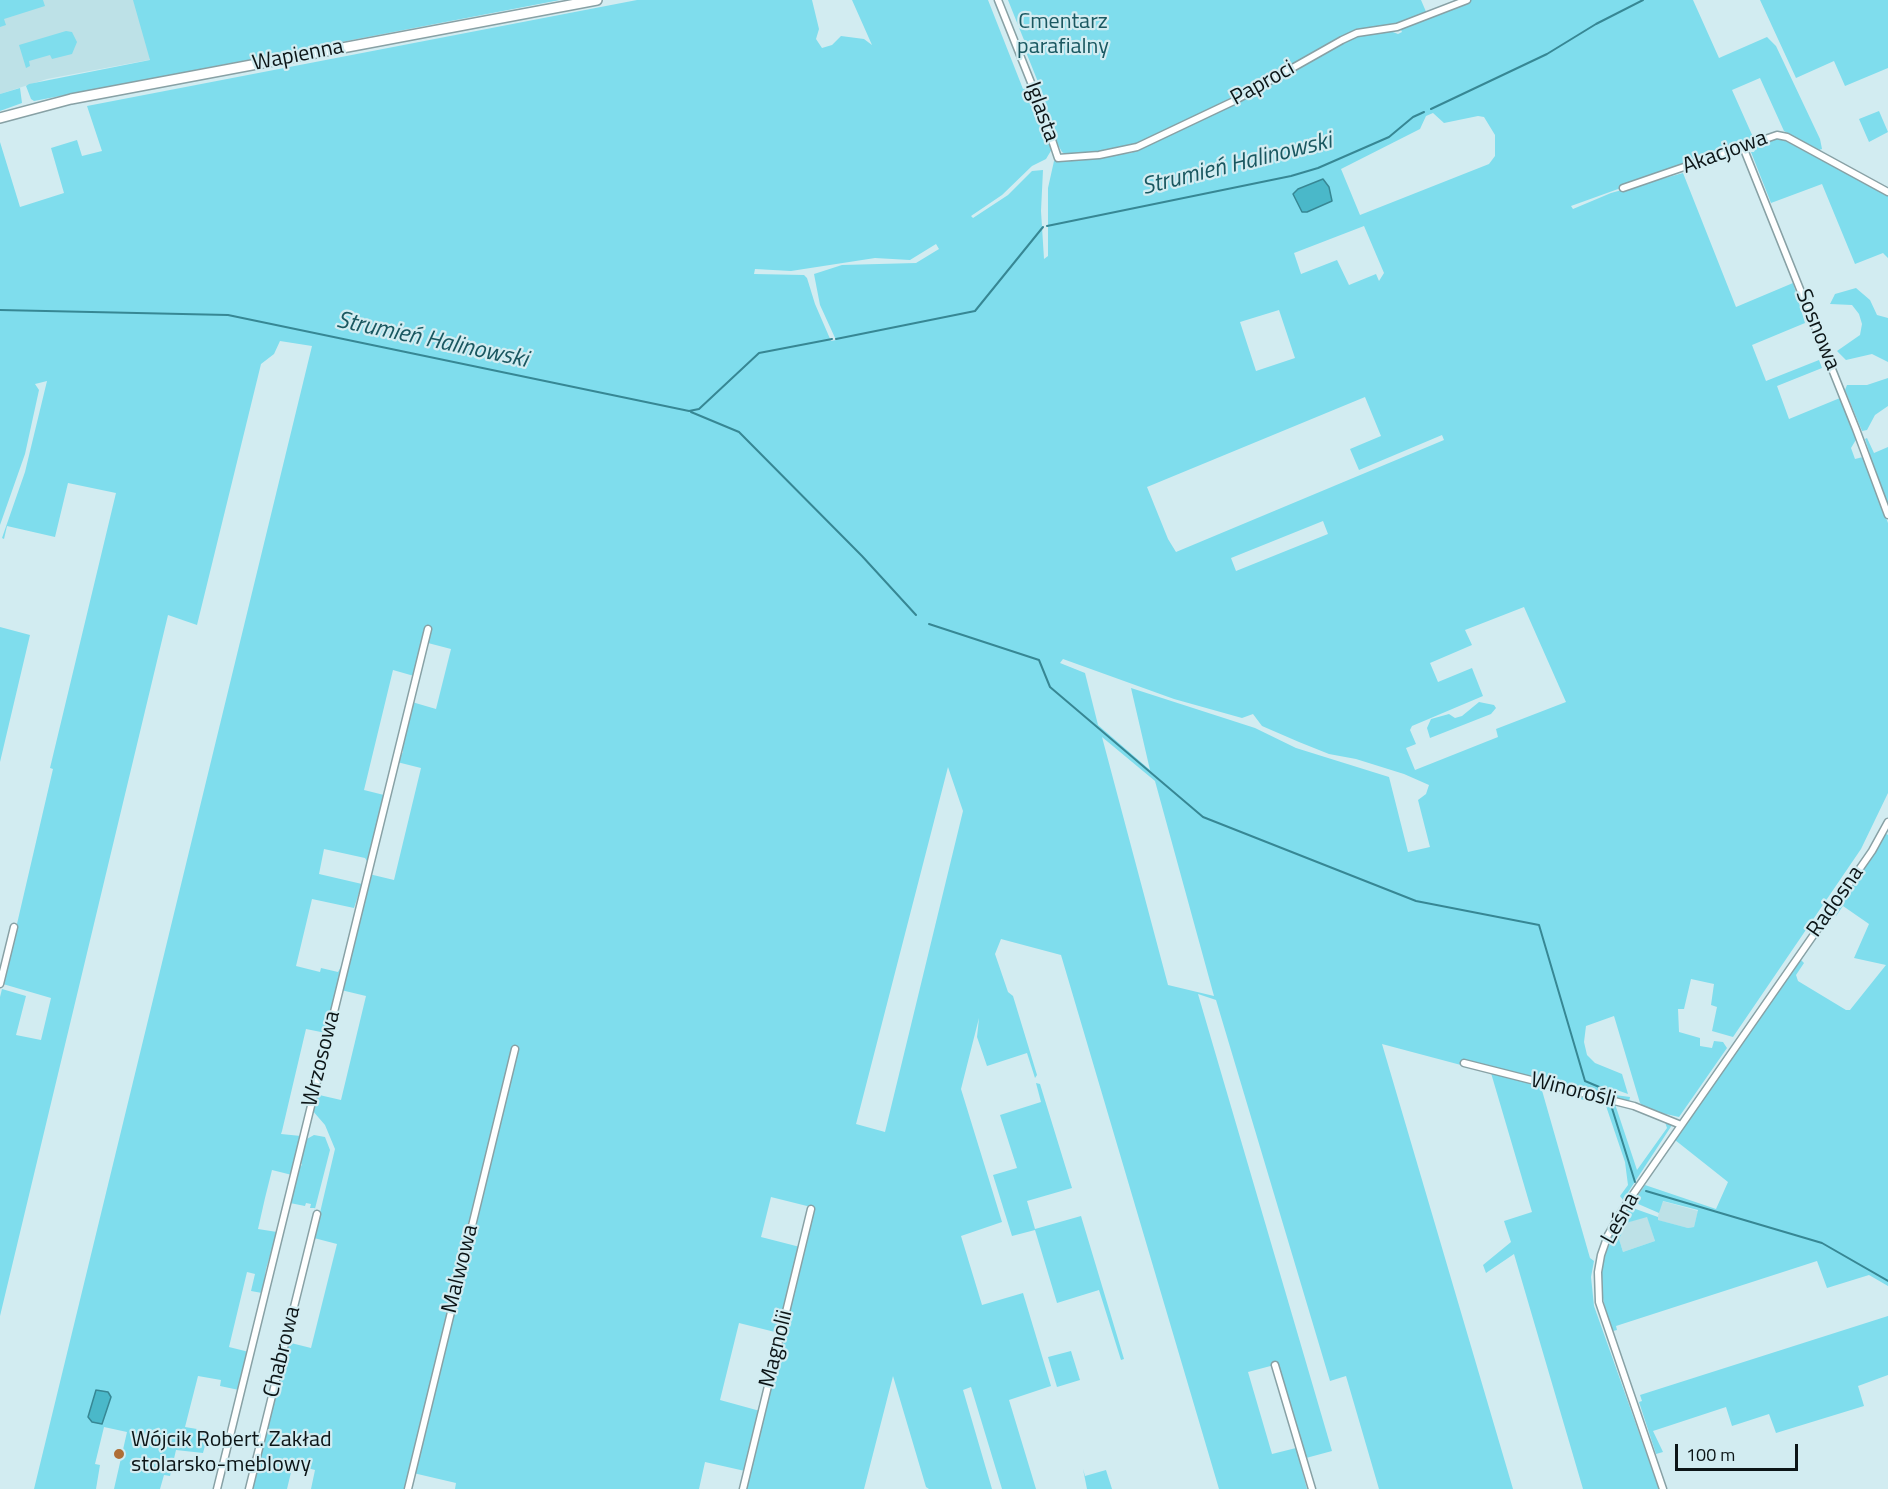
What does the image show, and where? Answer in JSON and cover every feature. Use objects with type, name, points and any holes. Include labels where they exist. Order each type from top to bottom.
[{"type":"street","name":"Wapienna","points":[[0,118],[71,99],[597,0]]},
{"type":"street","name":"Iglasta","points":[[998,0],[1042,110],[1058,158]]},
{"type":"street","name":"Paproci","points":[[1058,158],[1099,156],[1137,147],[1234,101],[1357,33],[1397,27],[1467,0]]},
{"type":"street","name":"Akacjowa","points":[[1623,188],[1772,135],[1781,135],[1888,192]]},
{"type":"street","name":"Sosnowa","points":[[1743,147],[1857,429],[1888,515]]},
{"type":"street","name":"Wrzosowa","points":[[217,1489],[428,629]]},
{"type":"street","name":"Radosna","points":[[1781,981],[1872,851],[1888,822]]},
{"type":"street","points":[[0,984],[14,927]]},
{"type":"street","name":"Leśna","points":[[1663,1489],[1601,1312],[1598,1272],[1601,1255],[1615,1221],[1781,981]]},
{"type":"street","name":"Malwowa","points":[[408,1489],[515,1048]]},
{"type":"street","name":"Winorośli","points":[[1464,1063],[1634,1106],[1681,1125]]},
{"type":"street","name":"Magnolii","points":[[743,1489],[811,1209]]},
{"type":"street","name":"Chabrowa","points":[[249,1489],[317,1215]]},
{"type":"street","points":[[1275,1365],[1312,1489]]},
{"type":"shaded area","points":[[0,0],[341,0],[351,22],[47,79],[0,94]]},
{"type":"shaded area","points":[[1323,179],[1329,187],[1332,201],[1302,212],[1293,194],[1298,189]]},
{"type":"shaded area","points":[[1662,1201],[1698,1211],[1694,1227],[1688,1228],[1657,1220]]},
{"type":"shaded area","points":[[1647,1216],[1655,1241],[1623,1252],[1619,1239],[1626,1223]]},
{"type":"shaded area","points":[[96,1390],[108,1392],[111,1397],[102,1424],[92,1422],[88,1417]]},
{"type":"green space","points":[[0,0],[43,0],[45,6],[4,19],[6,25],[0,27]]},
{"type":"green space","points":[[133,0],[560,0],[34,101],[31,99],[26,86],[29,84],[150,60]]},
{"type":"green space","name":"Cmentarz parafialny","points":[[637,0],[812,0],[819,29],[816,39],[822,48],[832,45],[841,36],[864,39],[872,45],[852,0],[988,0],[1023,89],[1029,87],[1052,149],[1046,159],[1032,166],[1002,195],[971,216],[973,218],[1008,195],[1032,171],[1043,170],[1041,211],[1044,259],[1048,256],[1048,188],[1054,161],[1131,153],[1220,111],[1287,74],[1283,71],[1139,145],[1118,151],[1067,155],[1062,152],[1057,143],[1034,85],[1038,82],[1008,0],[1421,0],[1427,14],[1402,23],[1380,27],[1398,34],[1402,32],[1400,28],[1459,7],[1457,0],[1693,0],[1719,58],[1767,37],[1776,46],[1820,139],[1822,149],[1819,150],[1784,131],[1760,78],[1732,90],[1753,137],[1751,141],[1571,206],[1573,209],[1611,193],[1683,173],[1736,307],[1793,283],[1805,323],[1752,345],[1766,381],[1819,360],[1822,368],[1777,386],[1789,419],[1840,398],[1838,390],[1857,438],[1851,448],[1855,459],[1863,457],[1888,523],[1888,793],[1861,849],[1733,1037],[1712,1031],[1717,1007],[1711,1005],[1714,984],[1691,979],[1684,1009],[1678,1009],[1679,1032],[1700,1038],[1700,1046],[1712,1048],[1714,1041],[1723,1042],[1727,1048],[1679,1117],[1648,1110],[1640,1103],[1614,1016],[1586,1026],[1584,1042],[1587,1055],[1595,1063],[1622,1074],[1628,1094],[1614,1089],[1615,1095],[1630,1097],[1629,1102],[1591,1094],[1592,1099],[1615,1104],[1637,1170],[1667,1128],[1665,1122],[1672,1125],[1623,1200],[1620,1196],[1628,1185],[1625,1162],[1606,1106],[1573,1097],[1569,1092],[1541,1087],[1590,1258],[1594,1261],[1591,1277],[1594,1306],[1659,1489],[1583,1489],[1514,1254],[1486,1273],[1483,1265],[1511,1242],[1504,1221],[1532,1212],[1491,1073],[1382,1044],[1513,1489],[1379,1489],[1346,1376],[1330,1381],[1216,1000],[1198,994],[1332,1451],[1306,1458],[1278,1364],[1248,1372],[1272,1454],[1296,1448],[1307,1489],[1219,1489],[1061,955],[1001,939],[995,954],[1008,992],[1013,996],[1037,1075],[1035,1078],[1027,1053],[987,1066],[977,1037],[979,1018],[961,1089],[1002,1222],[961,1236],[982,1305],[1023,1293],[1051,1386],[1009,1400],[1036,1489],[1002,1489],[971,1387],[963,1390],[992,1489],[929,1489],[926,1487],[893,1376],[864,1489],[746,1489],[815,1208],[771,1197],[761,1237],[800,1247],[779,1333],[739,1323],[720,1400],[760,1411],[745,1471],[705,1462],[699,1489],[455,1489],[456,1483],[409,1472],[405,1489],[311,1489],[315,1470],[293,1464],[287,1489],[252,1489],[279,1385],[287,1342],[311,1348],[337,1244],[314,1238],[335,1149],[325,1125],[312,1110],[315,1094],[341,1100],[366,996],[341,990],[369,874],[394,880],[421,768],[397,762],[403,752],[402,744],[412,702],[436,709],[451,649],[428,643],[431,629],[414,676],[393,670],[364,790],[384,795],[367,861],[365,858],[324,849],[319,874],[362,884],[354,908],[312,899],[296,966],[320,972],[321,968],[338,972],[343,963],[326,1033],[306,1029],[281,1134],[301,1136],[292,1175],[272,1170],[258,1229],[277,1232],[266,1269],[262,1293],[251,1291],[255,1274],[247,1272],[229,1347],[249,1352],[239,1390],[220,1386],[221,1380],[198,1376],[185,1427],[209,1431],[203,1453],[176,1450],[170,1476],[164,1475],[160,1489],[114,1489],[127,1432],[104,1427],[95,1464],[100,1465],[96,1489],[34,1489],[312,346],[280,341],[274,354],[261,364],[197,625],[168,615],[0,1316],[0,997],[2,989],[26,996],[16,1035],[41,1040],[51,998],[3,984],[53,769],[50,768],[116,493],[68,483],[55,537],[7,526],[4,539],[2,538],[25,472],[47,381],[35,384],[39,390],[25,454],[0,525],[0,142],[20,207],[64,193],[51,148],[77,140],[82,156],[102,151],[87,106]],"holes":[[[1433,113],[1444,123],[1478,116],[1484,117],[1495,135],[1495,156],[1489,164],[1360,215],[1341,169],[1420,129],[1426,116]],[[1364,226],[1384,273],[1379,281],[1376,274],[1349,285],[1337,260],[1301,274],[1294,253]],[[936,244],[939,249],[916,263],[842,265],[814,274],[820,305],[836,340],[831,341],[804,275],[754,274],[755,269],[791,271],[875,258],[910,260]],[[1279,310],[1295,358],[1256,371],[1240,322]],[[1365,397],[1381,436],[1350,449],[1359,470],[1442,435],[1444,440],[1176,552],[1168,539],[1147,487]],[[1323,521],[1328,534],[1236,571],[1231,558]],[[1524,607],[1566,702],[1496,729],[1498,737],[1415,770],[1406,748],[1416,744],[1410,730],[1412,726],[1483,696],[1472,668],[1438,682],[1430,663],[1472,645],[1465,630]],[[1063,659],[1174,699],[1242,718],[1253,714],[1262,726],[1299,742],[1329,754],[1356,759],[1404,774],[1429,785],[1426,794],[1418,800],[1430,847],[1408,852],[1389,777],[1296,748],[1255,728],[1131,688],[1150,770],[1098,725],[1085,673],[1060,663]],[[1102,737],[1155,781],[1214,996],[1168,985]],[[948,767],[963,811],[885,1132],[856,1124]]]},
{"type":"green space","points":[[1760,0],[1888,0],[1888,68],[1845,86],[1834,61],[1796,78]]},
{"type":"green space","points":[[66,31],[72,32],[77,42],[72,54],[52,59],[50,55],[29,61],[30,66],[26,68],[19,45]]},
{"type":"green space","points":[[20,88],[22,103],[0,111],[0,94]]},
{"type":"green space","points":[[1879,111],[1888,132],[1869,142],[1859,119]]},
{"type":"green space","points":[[1778,137],[1888,196],[1888,258],[1883,253],[1855,264],[1822,184],[1771,203],[1751,152],[1754,152],[1757,145]]},
{"type":"green space","points":[[1856,288],[1870,300],[1877,315],[1888,318],[1888,362],[1872,354],[1846,360],[1837,351],[1860,335],[1862,324],[1859,314],[1852,305],[1830,304],[1835,294]]},
{"type":"green space","points":[[1888,378],[1888,406],[1875,415],[1867,430],[1862,431],[1845,390],[1847,385],[1867,385]]},
{"type":"green space","points":[[1867,438],[1874,453],[1888,447],[1888,512],[1867,455],[1870,454],[1865,439]]},
{"type":"green space","points":[[0,627],[30,635],[0,762]]},
{"type":"green space","points":[[1479,702],[1494,705],[1496,708],[1491,714],[1430,738],[1427,728],[1431,719],[1449,714],[1455,718],[1462,716]]},
{"type":"green space","points":[[1885,833],[1888,835],[1888,1286],[1869,1275],[1827,1288],[1817,1261],[1616,1326],[1617,1330],[1613,1331],[1600,1283],[1604,1257],[1616,1228],[1624,1229],[1619,1239],[1623,1252],[1655,1241],[1647,1217],[1626,1223],[1621,1221],[1630,1207],[1658,1217],[1658,1220],[1688,1228],[1694,1227],[1698,1210],[1663,1201],[1659,1213],[1636,1203],[1634,1201],[1645,1185],[1716,1209],[1728,1182],[1675,1140],[1800,959],[1804,963],[1796,975],[1798,981],[1846,1010],[1850,1010],[1886,965],[1854,958],[1869,924],[1843,906],[1836,916],[1833,913]]},
{"type":"green space","points":[[1036,1083],[1040,1084],[1072,1188],[1027,1201],[1035,1229],[1081,1216],[1124,1359],[1121,1360],[1099,1290],[1057,1303],[1035,1230],[1012,1236],[993,1175],[1017,1168],[1000,1115],[1041,1102]]},
{"type":"green space","points":[[314,1135],[325,1137],[330,1150],[308,1236],[315,1208],[310,1208],[311,1204],[306,1203],[305,1206],[290,1203],[298,1168],[302,1165],[300,1160],[305,1140]]},
{"type":"green space","points":[[1888,1316],[1888,1375],[1858,1386],[1864,1406],[1776,1433],[1769,1414],[1732,1426],[1726,1407],[1653,1431],[1663,1452],[1656,1454],[1639,1402],[1642,1401],[1640,1395]]},
{"type":"green space","points":[[1071,1351],[1080,1380],[1057,1387],[1048,1357]]},
{"type":"green space","points":[[1083,1469],[1085,1476],[1106,1470],[1112,1489],[1087,1489]]},
{"type":"waterway","name":"Strumień Halinowski","points":[[1431,109],[1547,54],[1596,24],[1643,0]]},
{"type":"waterway","name":"Strumień Halinowski","points":[[1047,226],[1291,176],[1318,168],[1389,137],[1413,117],[1424,112]]},
{"type":"waterway","name":"Strumień Halinowski","points":[[836,339],[975,311],[1043,227]]},
{"type":"waterway","name":"Strumień Halinowski","points":[[0,310],[228,315],[689,411],[699,409],[759,353],[832,339]]},
{"type":"waterway","points":[[691,412],[739,432],[862,556],[916,615]]},
{"type":"waterway","points":[[929,624],[1039,660],[1050,687],[1203,817],[1416,901],[1539,925],[1585,1081],[1604,1089],[1607,1095]]},
{"type":"waterway","points":[[1611,1105],[1635,1182]]},
{"type":"waterway","points":[[1646,1191],[1822,1243],[1888,1281]]},
{"type":"place","name":"Wójcik Robert. Zakład stolarsko-meblowy","points":[[119,1454]]}]
